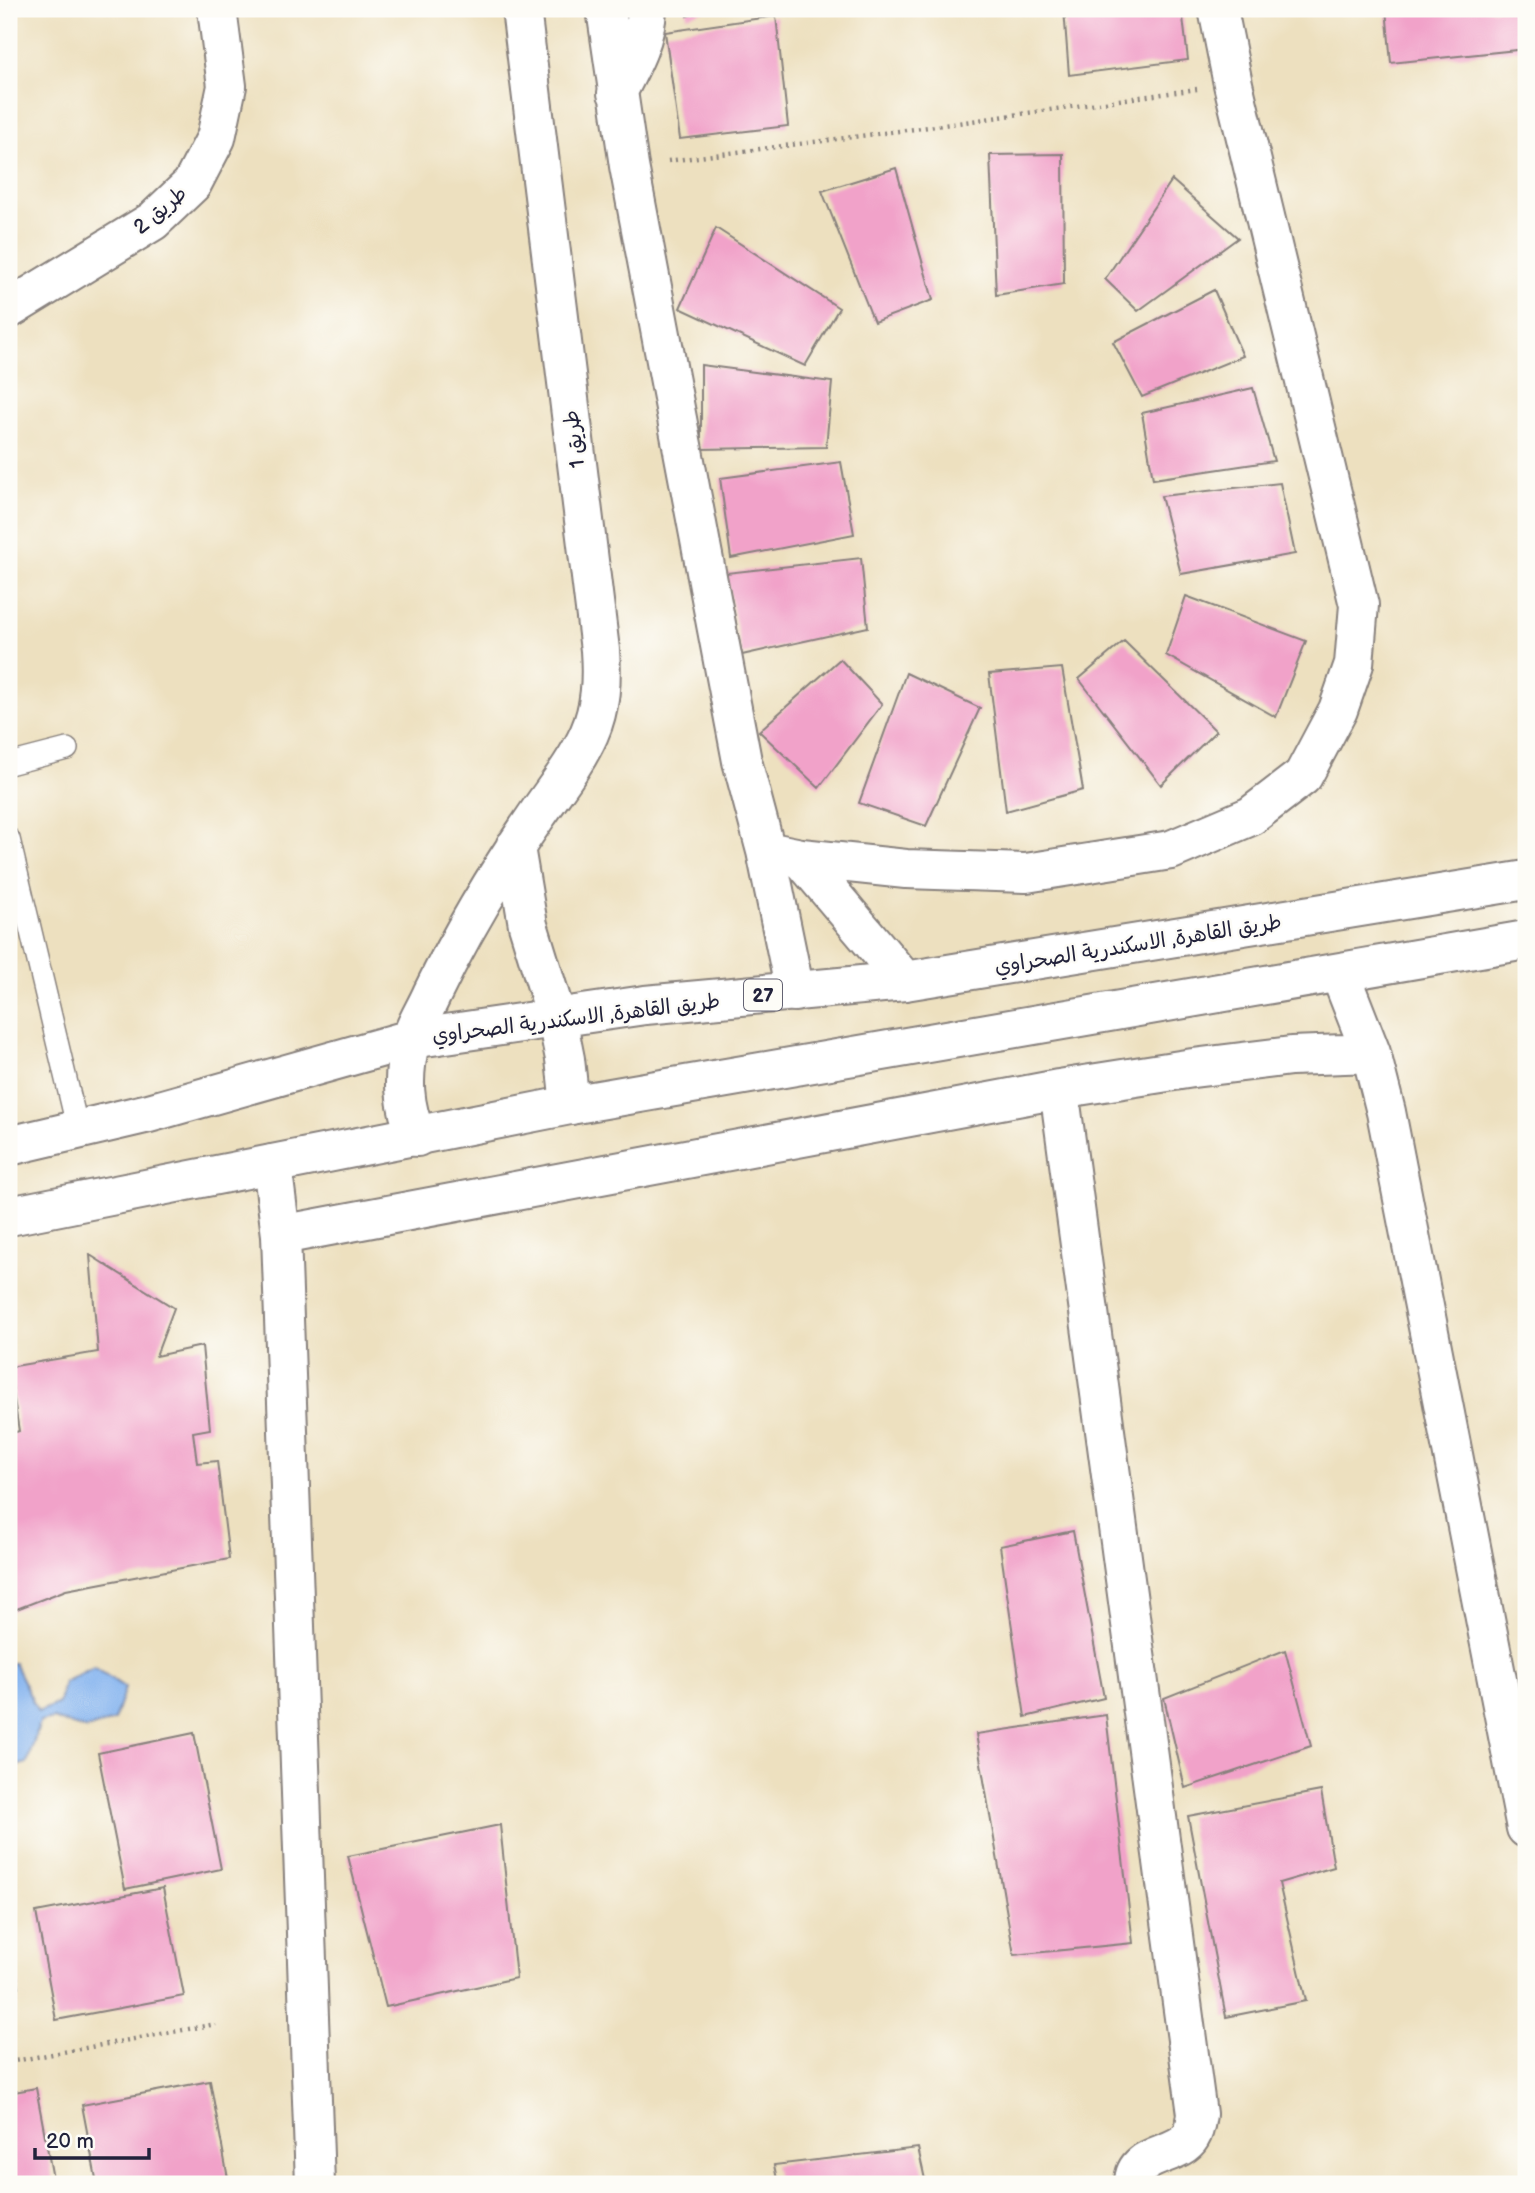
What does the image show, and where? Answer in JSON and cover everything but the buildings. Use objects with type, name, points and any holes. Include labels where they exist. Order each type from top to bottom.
[{"type":"main road","name":"طريق 2","points":[[9,309],[153,221],[192,184],[216,138],[227,86],[217,9]]},
{"type":"main road","name":"طريق 1","points":[[417,1137],[407,1115],[405,1092],[406,1064],[411,1039],[444,970],[515,847],[589,734],[598,707],[601,679],[600,650],[521,9]]},
{"type":"main road","points":[[606,9],[629,166],[742,761],[783,854],[795,992]]},
{"type":"main road","points":[[617,93],[639,52],[647,9]]},
{"type":"main road","points":[[783,854],[906,869],[1026,873],[1171,850],[1251,816],[1303,776],[1338,710],[1354,664],[1359,605],[1233,84],[1218,9]]},
{"type":"main road","points":[[515,847],[528,925],[557,1019],[570,1105]]},
{"type":"main road","points":[[783,854],[905,981]]},
{"type":"main road","name":"طريق القاهرة, الاسكندرية الصحراوي","points":[[9,1146],[149,1113],[411,1039],[645,1004],[905,981],[1526,880]]},
{"type":"main road","points":[[9,1216],[570,1105],[1526,940]]},
{"type":"main road","points":[[1340,974],[1371,1053],[1388,1125],[1526,1828]]},
{"type":"main road","points":[[281,1235],[1059,1089],[1291,1056],[1371,1053]]},
{"type":"main road","points":[[1059,1089],[1197,2114],[1192,2136],[1184,2144],[1146,2160],[1133,2178],[1134,2184]]},
{"type":"main road","points":[[272,1164],[281,1235],[315,2184]]},
{"type":"lane","points":[[9,764],[67,749]]},
{"type":"lane","points":[[9,839],[78,1130]]},
{"type":"path","points":[[629,166],[1233,84]]},
{"type":"path","points":[[9,2062],[216,2024]]},
{"type":"water","points":[[9,1663],[14,1663],[38,1712],[59,1703],[64,1682],[94,1667],[125,1688],[114,1721],[85,1729],[53,1719],[40,1722],[27,1763],[9,1768]]}]
